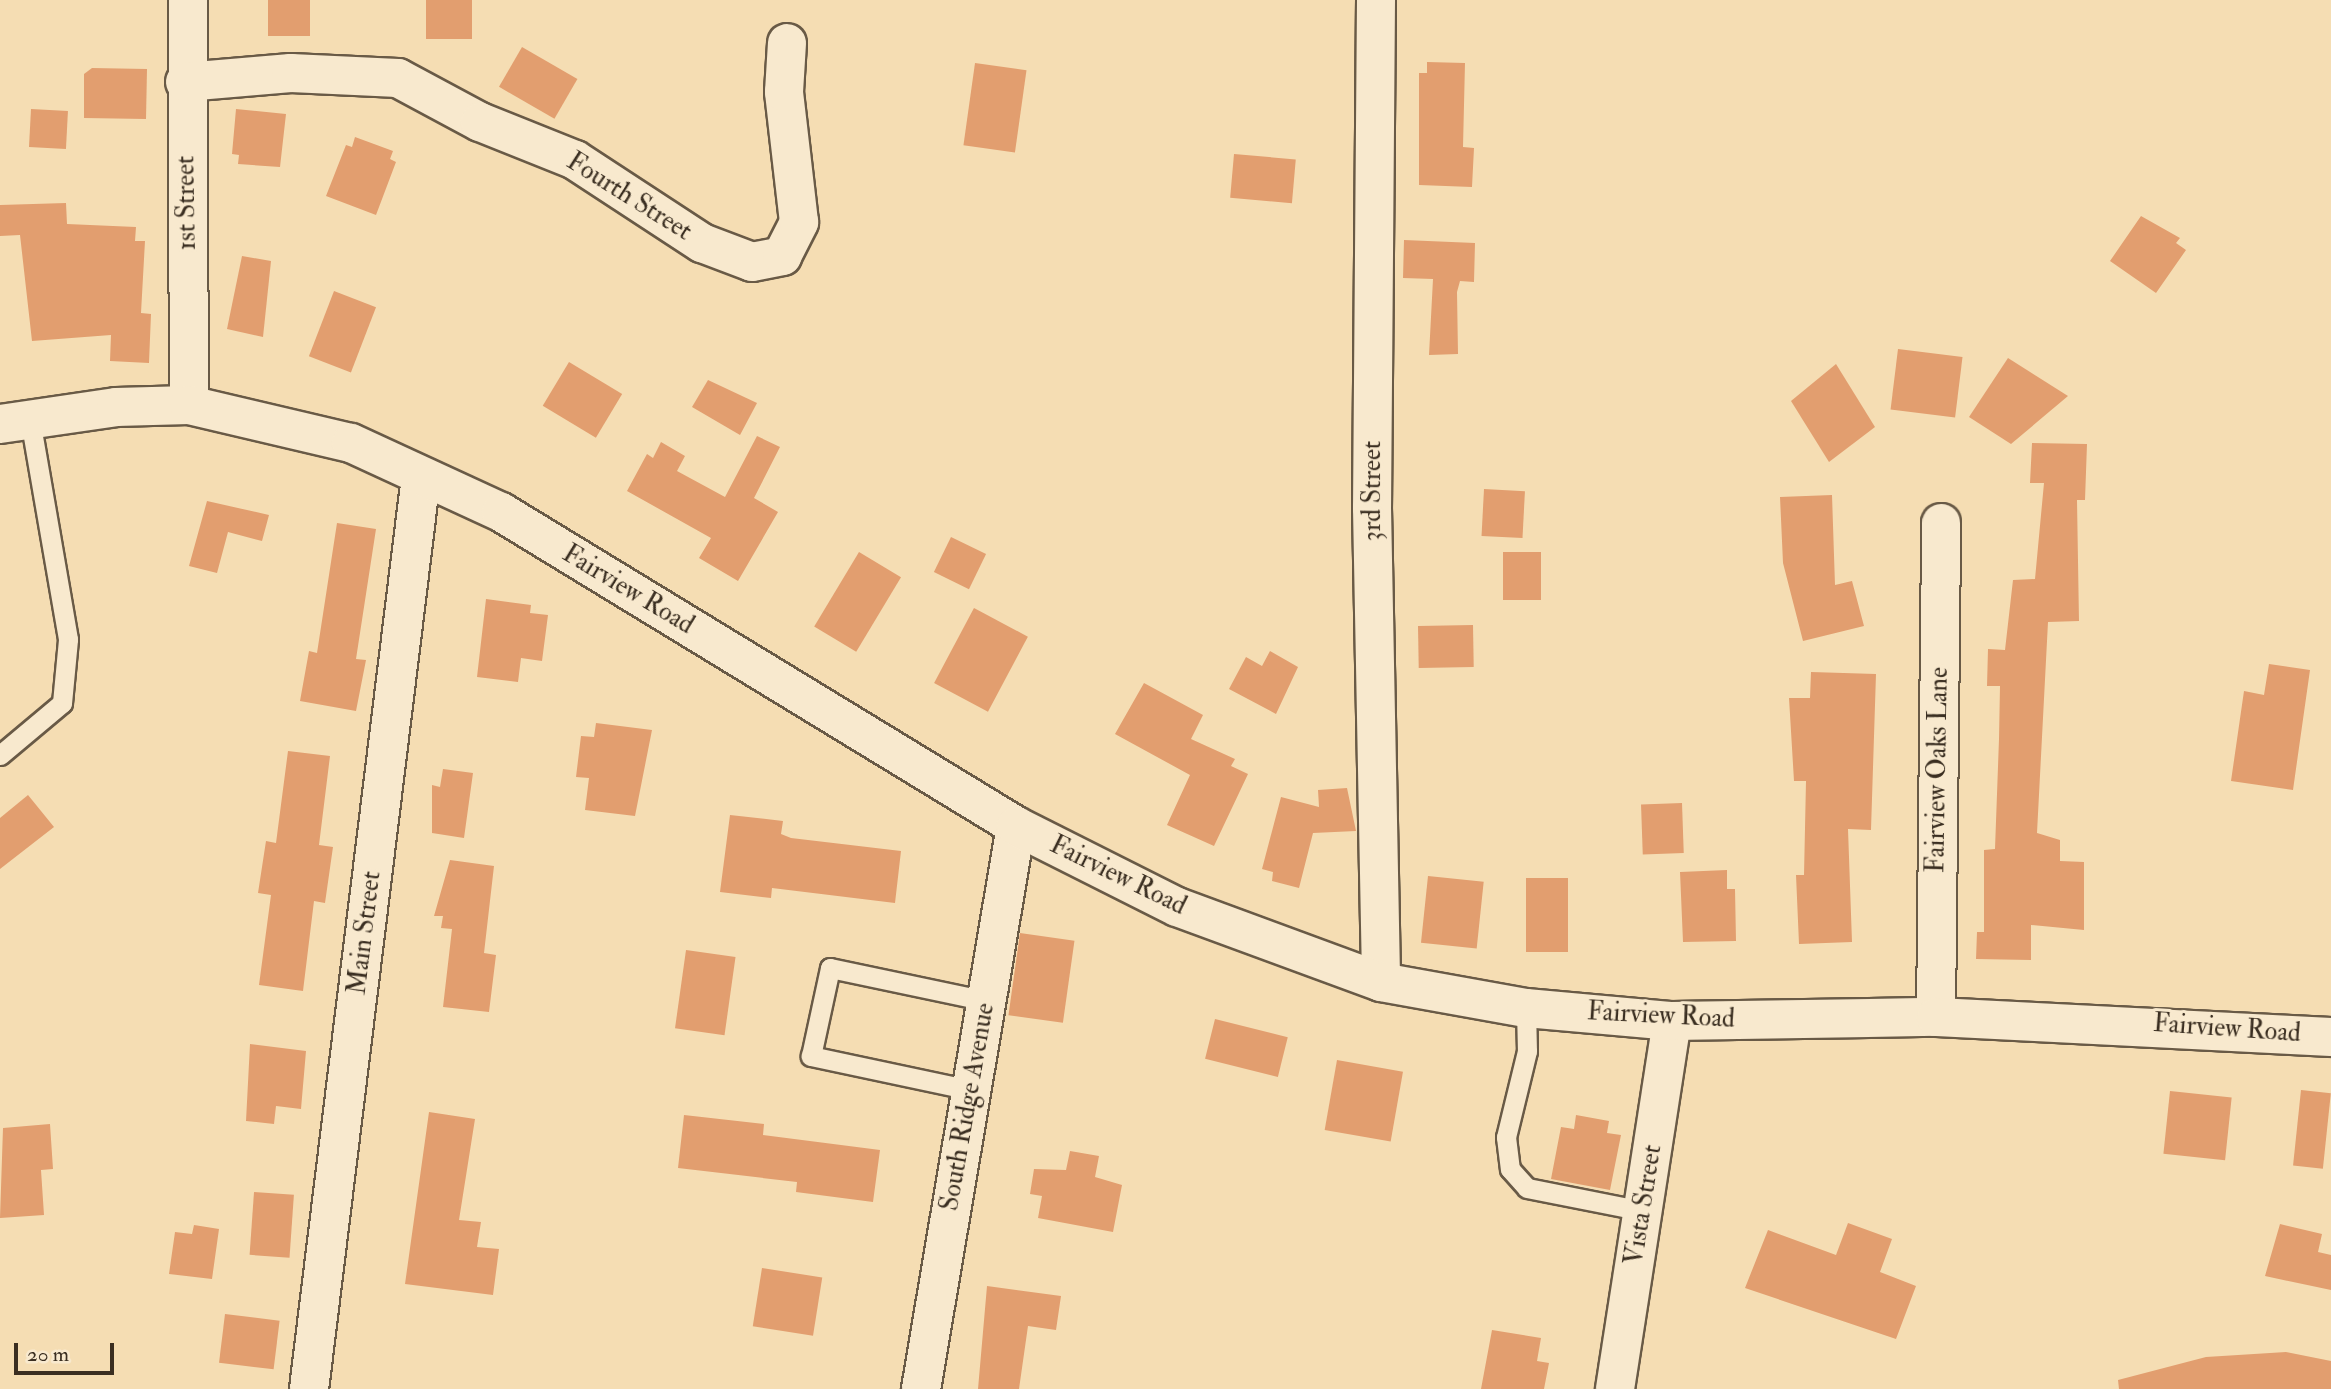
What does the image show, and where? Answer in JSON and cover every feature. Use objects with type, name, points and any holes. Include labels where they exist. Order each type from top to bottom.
[{"type":"street","name":"1st Street","points":[[188,0],[186,82],[189,405]]},
{"type":"street","name":"3rd Street","points":[[1376,0],[1372,508],[1381,982]]},
{"type":"street","name":"Fourth Street","points":[[186,82],[290,73],[398,78],[480,122],[575,160],[702,243],[760,262],[782,256],[799,222],[784,92],[787,43]]},
{"type":"street","name":"Fairview Road","points":[[15,421],[189,405],[351,443],[500,512],[1016,826],[1177,907],[1381,982],[1526,1008],[1672,1021],[1936,1017],[2129,1022],[2331,1037]]},
{"type":"street","name":"Main Street","points":[[309,1389],[421,477]]},
{"type":"street","name":"Fairview Oaks Lane","points":[[1936,1017],[1941,523]]},
{"type":"street","name":"South Ridge Avenue","points":[[920,1389],[1016,826]]},
{"type":"street","name":"Vista Street","points":[[1615,1389],[1672,1021]]},
{"type":"lane","points":[[0,755],[62,703],[67,652],[15,421]]},
{"type":"lane","points":[[971,1090],[811,1056],[830,968],[986,1001]]},
{"type":"lane","points":[[1526,1008],[1527,1052],[1506,1138],[1510,1169],[1527,1188],[1643,1211]]},
{"type":"building","points":[[268,0],[310,0],[310,36],[268,36]]},
{"type":"building","points":[[426,0],[472,0],[472,39],[426,39]]},
{"type":"building","points":[[522,47],[577,79],[554,119],[499,87]]},
{"type":"building","points":[[1427,62],[1465,63],[1463,147],[1474,148],[1472,187],[1419,185],[1419,73],[1427,73]]},
{"type":"building","points":[[975,63],[1026,70],[1015,152],[963,145]]},
{"type":"building","points":[[92,68],[147,69],[146,119],[84,118],[84,74]]},
{"type":"building","points":[[31,109],[68,111],[66,149],[29,147]]},
{"type":"building","points":[[236,109],[286,114],[280,167],[238,164],[239,155],[232,154]]},
{"type":"building","points":[[355,137],[393,151],[390,159],[396,162],[376,215],[326,196],[346,145],[352,147]]},
{"type":"building","points":[[1234,154],[1296,159],[1292,203],[1230,198]]},
{"type":"building","points":[[66,203],[67,224],[136,227],[135,241],[145,241],[141,313],[151,314],[149,363],[110,361],[111,335],[32,341],[20,235],[0,236],[0,205]]},
{"type":"building","points":[[2141,216],[2180,238],[2176,243],[2186,250],[2156,293],[2110,261]]},
{"type":"building","points":[[1404,240],[1475,243],[1474,282],[1460,281],[1457,292],[1458,354],[1429,355],[1433,279],[1403,278]]},
{"type":"building","points":[[242,256],[271,261],[263,337],[227,329]]},
{"type":"building","points":[[334,291],[376,307],[351,372],[309,356]]},
{"type":"building","points":[[1898,349],[1963,357],[1955,417],[1891,410]]},
{"type":"building","points":[[2008,358],[2068,396],[2011,444],[1969,417]]},
{"type":"building","points":[[569,362],[622,394],[596,438],[543,406]]},
{"type":"building","points":[[1836,364],[1875,427],[1829,462],[1791,401]]},
{"type":"building","points":[[708,380],[757,403],[740,435],[692,407]]},
{"type":"building","points":[[757,436],[780,447],[754,498],[778,512],[738,581],[699,558],[711,538],[627,491],[647,454],[653,458],[661,442],[685,456],[677,471],[725,497]]},
{"type":"building","points":[[2032,443],[2087,444],[2085,500],[2077,500],[2079,621],[2048,622],[2037,833],[2060,840],[2060,861],[2084,862],[2084,930],[2031,925],[2031,960],[1976,959],[1977,932],[1984,932],[1984,850],[1995,849],[2000,686],[1987,686],[1988,649],[2005,650],[2013,580],[2035,579],[2044,483],[2030,483]]},
{"type":"building","points":[[1484,489],[1525,491],[1522,538],[1482,536]]},
{"type":"building","points":[[1832,495],[1835,585],[1852,581],[1864,626],[1803,641],[1783,563],[1780,497]]},
{"type":"building","points":[[207,501],[269,515],[262,541],[228,532],[217,573],[189,566]]},
{"type":"building","points":[[337,523],[376,529],[356,659],[366,660],[356,711],[300,701],[309,651],[317,653]]},
{"type":"building","points":[[951,537],[986,554],[969,589],[934,572]]},
{"type":"building","points":[[859,552],[901,577],[856,652],[814,627]]},
{"type":"building","points":[[1503,552],[1541,552],[1541,600],[1503,600]]},
{"type":"building","points":[[486,599],[531,605],[530,613],[548,615],[542,661],[521,658],[518,682],[477,677]]},
{"type":"building","points":[[974,608],[1028,637],[988,712],[934,683]]},
{"type":"building","points":[[1473,625],[1474,667],[1419,668],[1418,626]]},
{"type":"building","points":[[1270,651],[1298,667],[1276,714],[1229,689],[1246,657],[1262,666]]},
{"type":"building","points":[[2269,664],[2310,670],[2293,790],[2231,781],[2244,691],[2264,695]]},
{"type":"building","points":[[1811,672],[1876,674],[1871,830],[1848,829],[1852,942],[1799,944],[1796,875],[1804,875],[1806,781],[1794,781],[1789,698],[1810,698]]},
{"type":"building","points":[[1144,683],[1203,715],[1191,739],[1235,759],[1231,766],[1248,774],[1214,846],[1167,825],[1190,775],[1115,734]]},
{"type":"building","points":[[596,723],[652,730],[635,816],[585,810],[589,778],[576,777],[581,736],[594,737]]},
{"type":"building","points":[[288,751],[330,756],[319,845],[333,847],[325,903],[314,901],[303,991],[259,985],[271,895],[258,893],[266,841],[276,843]]},
{"type":"building","points":[[443,769],[473,773],[464,838],[432,833],[432,785],[440,787]]},
{"type":"building","points":[[1347,788],[1356,831],[1313,833],[1299,888],[1272,881],[1273,872],[1262,869],[1281,797],[1319,807],[1318,790]]},
{"type":"building","points":[[28,795],[54,827],[0,869],[0,818]]},
{"type":"building","points":[[1682,803],[1684,853],[1643,854],[1641,804]]},
{"type":"building","points":[[730,815],[783,821],[781,834],[791,838],[901,851],[895,903],[772,888],[771,898],[720,892]]},
{"type":"building","points":[[450,860],[494,866],[484,953],[496,955],[489,1012],[443,1007],[452,929],[441,928],[443,916],[434,916]]},
{"type":"building","points":[[1727,870],[1727,889],[1735,889],[1736,941],[1683,942],[1680,872]]},
{"type":"building","points":[[1428,876],[1484,882],[1477,948],[1421,943]]},
{"type":"building","points":[[1526,878],[1568,878],[1568,952],[1526,952]]},
{"type":"building","points":[[1020,933],[1074,941],[1063,1023],[1008,1015]]},
{"type":"building","points":[[686,950],[736,957],[725,1035],[675,1028]]},
{"type":"building","points":[[1215,1019],[1288,1037],[1278,1077],[1205,1059]]},
{"type":"building","points":[[250,1044],[306,1051],[301,1109],[276,1106],[274,1124],[246,1121]]},
{"type":"building","points":[[1337,1060],[1403,1072],[1391,1142],[1325,1130]]},
{"type":"building","points":[[2301,1090],[2331,1093],[2323,1169],[2293,1166]]},
{"type":"building","points":[[2170,1091],[2232,1097],[2225,1160],[2163,1154]]},
{"type":"building","points":[[429,1112],[475,1119],[459,1220],[481,1222],[477,1247],[499,1249],[493,1295],[405,1284]]},
{"type":"building","points":[[684,1115],[764,1124],[763,1135],[880,1150],[873,1202],[796,1192],[797,1182],[678,1168]]},
{"type":"building","points":[[1576,1115],[1609,1121],[1607,1133],[1621,1135],[1610,1190],[1551,1179],[1561,1127],[1574,1129]]},
{"type":"building","points":[[50,1124],[53,1169],[41,1170],[44,1215],[0,1218],[3,1128]]},
{"type":"building","points":[[1070,1151],[1099,1156],[1095,1177],[1122,1185],[1113,1232],[1038,1218],[1042,1196],[1030,1194],[1034,1169],[1066,1170]]},
{"type":"building","points":[[254,1192],[294,1195],[290,1258],[250,1255]]},
{"type":"building","points":[[1848,1223],[1892,1239],[1880,1272],[1916,1286],[1896,1339],[1745,1288],[1768,1230],[1836,1255]]},
{"type":"building","points":[[2280,1224],[2322,1234],[2318,1252],[2331,1255],[2331,1290],[2265,1276]]},
{"type":"building","points":[[194,1225],[219,1229],[212,1279],[169,1274],[175,1232],[192,1234]]},
{"type":"building","points":[[762,1268],[822,1278],[813,1336],[753,1326]]},
{"type":"building","points":[[987,1286],[1061,1296],[1056,1330],[1028,1326],[1019,1389],[978,1389]]},
{"type":"building","points":[[225,1314],[280,1321],[274,1369],[219,1363]]},
{"type":"building","points":[[1492,1330],[1541,1338],[1537,1361],[1549,1363],[1544,1389],[1481,1389]]},
{"type":"building","points":[[2286,1352],[2331,1361],[2331,1389],[2119,1389],[2118,1380],[2206,1357]]}]
